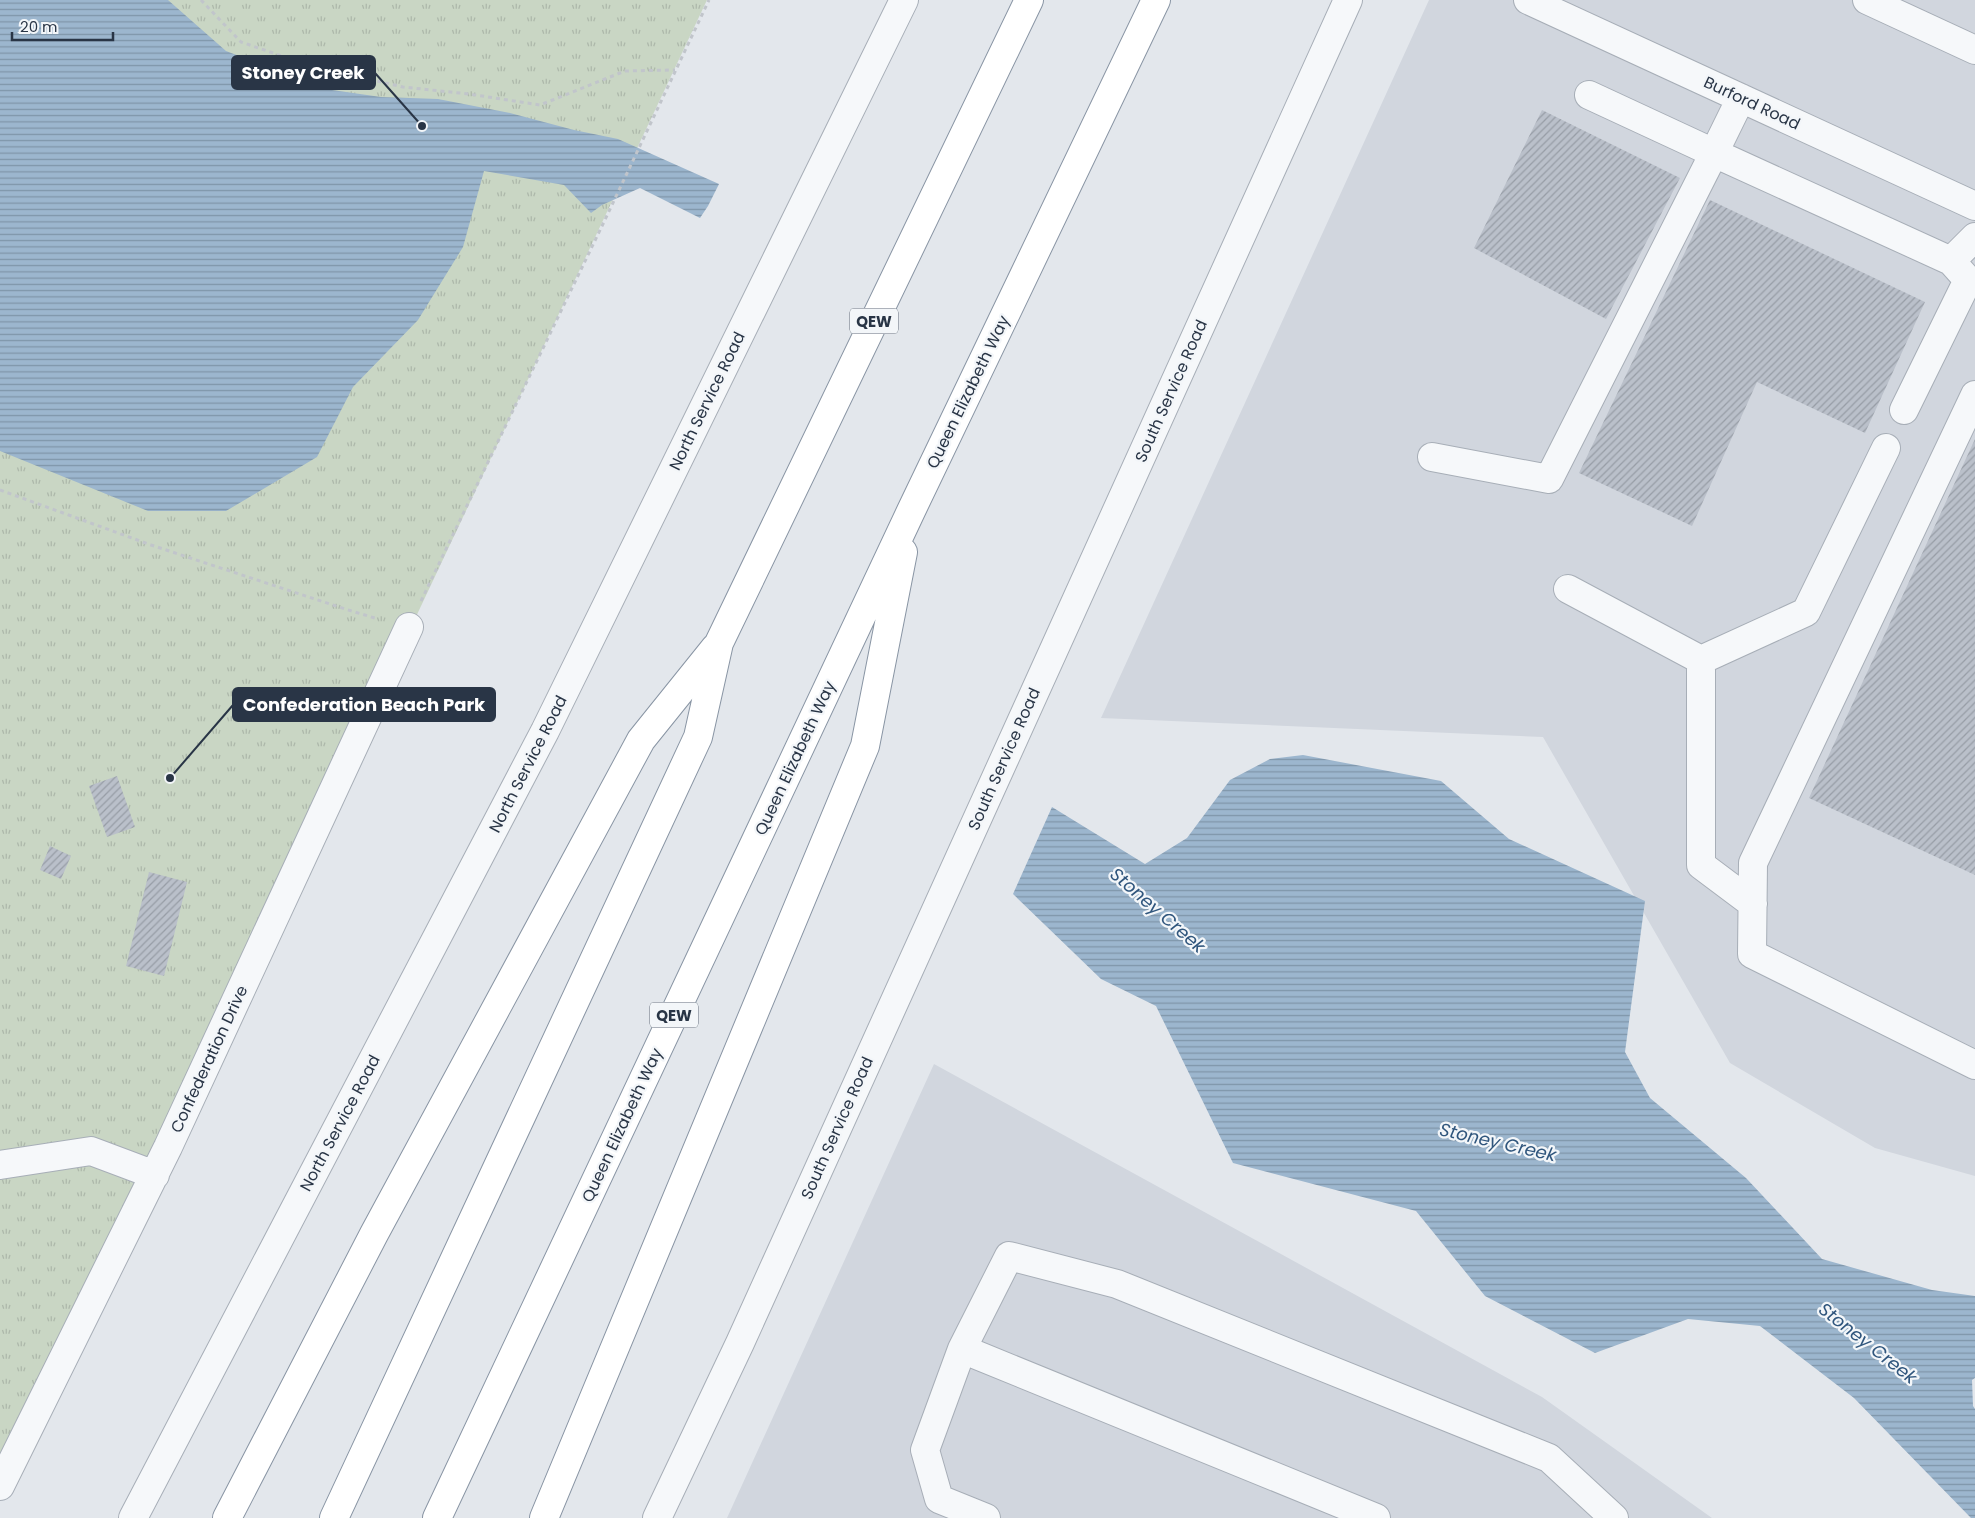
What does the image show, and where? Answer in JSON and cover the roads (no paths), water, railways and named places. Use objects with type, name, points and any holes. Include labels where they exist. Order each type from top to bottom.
[{"type":"highway","name":"QEW","points":[[334,1518],[698,737],[719,643],[1029,0]]},
{"type":"highway","name":"Queen Elizabeth Way","points":[[437,1518],[911,511],[1156,0]]},
{"type":"highway","points":[[544,1518],[865,746],[911,511]]},
{"type":"highway","points":[[227,1518],[379,1225],[641,740],[719,643]]},
{"type":"street","name":"North Service Road","points":[[133,1518],[546,731],[904,0]]},
{"type":"street","name":"South Service Road","points":[[657,1518],[740,1343],[1348,0]]},
{"type":"street","name":"Burford Road","points":[[1528,0],[1975,206]]},
{"type":"street","points":[[1867,0],[1975,50]]},
{"type":"street","points":[[1589,95],[1951,261],[1968,280],[1904,410]]},
{"type":"street","points":[[1432,457],[1549,479],[1741,98]]},
{"type":"street","points":[[1951,261],[1975,237]]},
{"type":"street","points":[[1975,395],[1753,863],[1752,954],[1975,1064]]},
{"type":"street","points":[[1701,660],[1806,612],[1886,448]]},
{"type":"street","points":[[1568,589],[1701,660]]},
{"type":"street","name":"Confederation Drive","points":[[0,1486],[155,1175],[409,627]]},
{"type":"street","points":[[1701,660],[1701,865],[1753,904]]},
{"type":"street","points":[[0,1165],[91,1152],[155,1175]]},
{"type":"street","points":[[986,1518],[939,1499],[925,1450],[962,1349],[1008,1256],[1117,1284],[1549,1458],[1606,1516]]},
{"type":"street","points":[[962,1349],[1376,1518]]},
{"type":"water","points":[[0,0],[168,0],[226,51],[325,89],[381,97],[438,99],[510,113],[574,130],[618,139],[719,184],[700,218],[640,188],[602,205],[591,213],[564,185],[484,171],[463,247],[418,320],[353,387],[317,457],[226,511],[148,511],[0,451]]},
{"type":"water","points":[[1303,755],[1441,781],[1509,839],[1645,901],[1625,1052],[1650,1098],[1746,1178],[1822,1259],[1932,1290],[1975,1296],[1975,1378],[1972,1380],[1973,1406],[1975,1409],[1975,1518],[1971,1518],[1854,1398],[1760,1326],[1688,1319],[1595,1353],[1485,1296],[1416,1211],[1233,1163],[1156,1006],[1101,979],[1013,894],[1052,807],[1145,864],[1187,838],[1230,780],[1270,759]]},
{"type":"place","name":"Stoney Creek","points":[[422,126]]},
{"type":"place","name":"Confederation Beach Park","points":[[170,778]]}]
